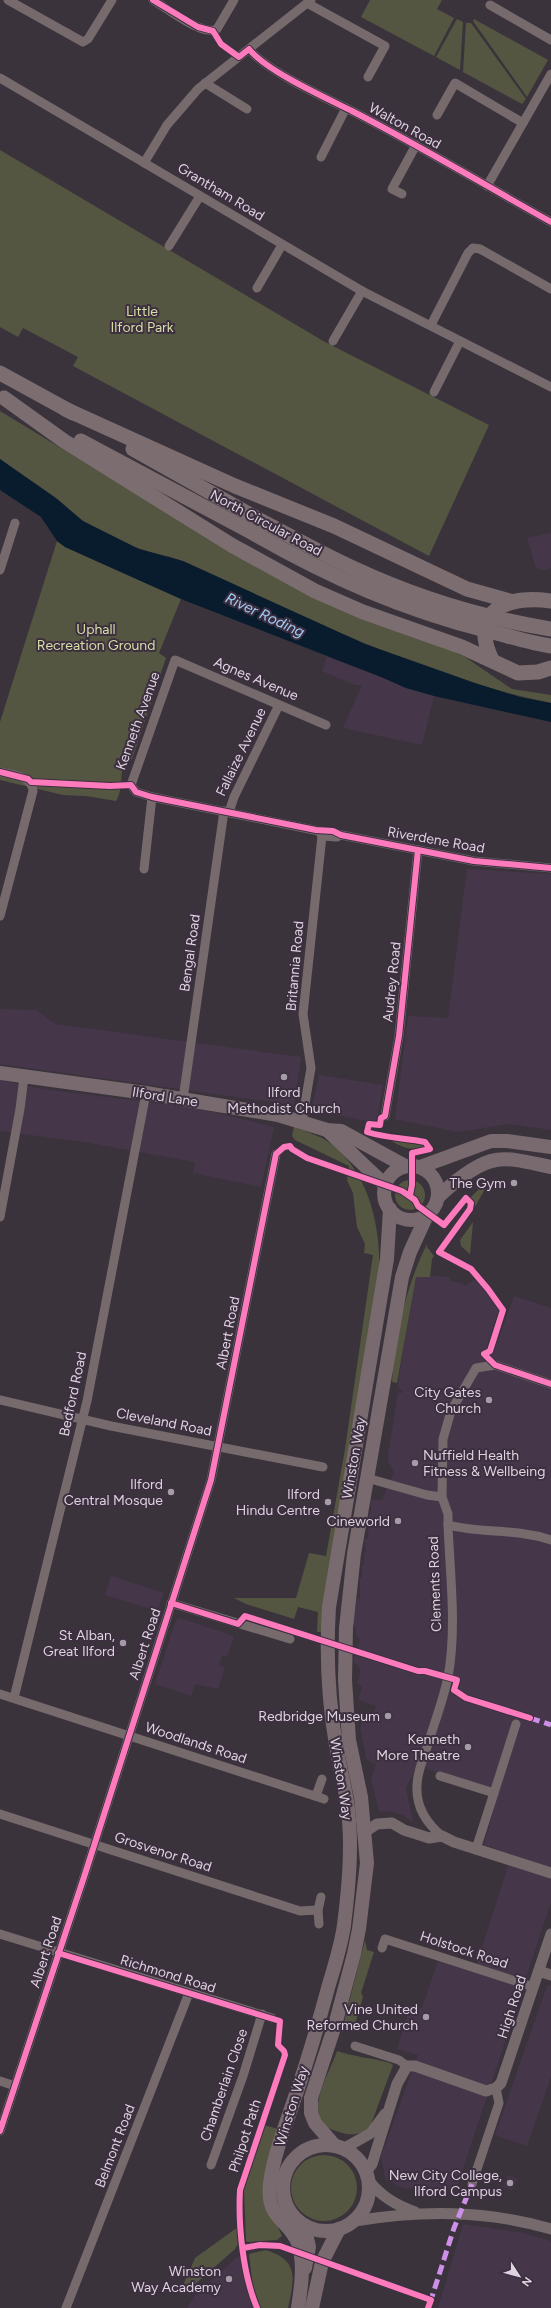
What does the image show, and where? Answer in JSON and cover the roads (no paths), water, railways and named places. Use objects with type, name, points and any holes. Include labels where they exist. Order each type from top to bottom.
[{"type":"highway","name":"North Circular Road","points":[[0,373],[65,409],[154,462],[256,518],[354,569],[401,588],[447,604],[551,629]]},
{"type":"highway","name":"North Circular Road","points":[[2,397],[253,533],[305,563],[346,582],[406,607],[454,622],[551,646]]},
{"type":"highway","points":[[2,397],[64,441],[260,562],[315,591],[363,612],[462,647],[492,660],[505,669],[518,673],[547,673]]},
{"type":"highway","points":[[65,409],[235,486],[334,526],[467,589],[510,601],[551,601]]},
{"type":"highway","points":[[492,660],[485,642],[486,628],[496,610],[510,601]]},
{"type":"main road","name":"Ilford Lane","points":[[0,1073],[146,1093],[302,1121],[327,1130],[340,1131],[405,1166]]},
{"type":"main road","name":"Ilford Lane","points":[[327,1130],[385,1185]]},
{"type":"main road","points":[[551,1147],[507,1140],[491,1141],[420,1167],[405,1166],[393,1172],[385,1185],[385,1202],[397,1216],[406,1219],[420,1219],[427,1215],[439,1196],[466,1175],[496,1160],[520,1161],[551,1167]]},
{"type":"main road","points":[[420,1167],[432,1175],[437,1184],[439,1196]]},
{"type":"main road","name":"Winston Way","points":[[298,2308],[303,2275],[298,2244],[277,2218],[270,2203],[269,2194],[273,2166],[284,2127],[295,2098],[337,1958],[346,1904],[350,1835],[347,1801],[331,1710],[327,1668],[328,1629],[330,1599],[387,1259],[390,1209]]},
{"type":"main road","name":"Winston Way","points":[[339,2148],[315,2123],[311,2113],[311,2098],[334,2029],[357,1941],[366,1876],[365,1832],[361,1796],[349,1740],[345,1647],[349,1589],[402,1277],[410,1252],[427,1215]]},
{"type":"main road","points":[[289,2165],[289,2147],[295,2098]]},
{"type":"main road","points":[[314,2147],[339,2148],[353,2155],[367,2177],[367,2202],[355,2221],[339,2229],[321,2230],[304,2225],[294,2218],[284,2198],[284,2175],[289,2165],[304,2151],[314,2147]]},
{"type":"main road","points":[[303,2275],[309,2247],[304,2225]]},
{"type":"main road","points":[[312,2308],[322,2262],[339,2229]]},
{"type":"street","points":[[8,0],[83,42],[88,39],[112,0]]},
{"type":"street","points":[[153,0],[208,32],[213,31],[221,25],[234,0]]},
{"type":"street","points":[[144,163],[173,116],[205,84],[309,2],[385,46],[368,77]]},
{"type":"street","points":[[490,5],[551,40]]},
{"type":"street","name":"Walton Road","points":[[249,50],[256,58],[416,145],[551,222]]},
{"type":"street","points":[[487,186],[551,74]]},
{"type":"street","name":"Grantham Road","points":[[0,78],[362,291],[551,387]]},
{"type":"street","points":[[437,115],[455,83],[523,123]]},
{"type":"street","points":[[205,84],[247,109]]},
{"type":"street","points":[[321,157],[346,108]]},
{"type":"street","points":[[402,194],[392,189],[416,145]]},
{"type":"street","points":[[169,246],[200,196]]},
{"type":"street","points":[[257,288],[282,245]]},
{"type":"street","points":[[431,325],[468,253],[473,248],[480,249],[551,289]]},
{"type":"street","points":[[333,341],[362,291]]},
{"type":"street","points":[[434,392],[460,341]]},
{"type":"street","points":[[0,568],[15,523]]},
{"type":"street","name":"Agnes Avenue","points":[[175,660],[326,725]]},
{"type":"street","name":"Kenneth Avenue","points":[[133,791],[131,785],[135,770],[175,660]]},
{"type":"street","name":"Fallaize Avenue","points":[[226,812],[279,705]]},
{"type":"street","points":[[0,772],[28,779],[31,782],[33,791],[0,916]]},
{"type":"street","name":"Riverdene Road","points":[[133,791],[152,797],[319,831],[322,836],[337,837],[341,835],[474,861],[551,868]]},
{"type":"street","points":[[144,869],[152,797]]},
{"type":"street","name":"Bengal Road","points":[[183,1099],[226,812]]},
{"type":"street","name":"Britannia Road","points":[[302,1121],[311,1068],[303,1014],[322,836]]},
{"type":"street","name":"Audrey Road","points":[[385,1116],[399,1036],[418,850]]},
{"type":"street","points":[[0,1217],[20,1109],[24,1077]]},
{"type":"street","name":"Bedford Road","points":[[14,1698],[83,1420],[146,1093]]},
{"type":"street","name":"Albert Road","points":[[0,2131],[94,1845],[170,1603],[211,1480],[219,1447],[276,1154]]},
{"type":"street","name":"Clements Road","points":[[551,1384],[495,1365],[476,1368],[469,1378],[449,1419],[443,1439],[442,1497],[448,1514],[452,1638],[451,1660],[444,1693],[419,1769],[417,1785],[417,1796],[426,1820],[442,1836],[476,1849],[551,1873]]},
{"type":"street","name":"Cleveland Road","points":[[0,1400],[83,1420],[323,1466]]},
{"type":"street","points":[[367,1478],[427,1495],[442,1497]]},
{"type":"street","points":[[448,1525],[466,1529],[526,1532],[551,1540]]},
{"type":"street","points":[[170,1603],[290,1639]]},
{"type":"street","name":"Woodlands Road","points":[[0,1694],[320,1797],[322,1779]]},
{"type":"street","points":[[476,1849],[516,1724]]},
{"type":"street","points":[[440,1776],[494,1793]]},
{"type":"street","name":"Grosvenor Road","points":[[0,1814],[300,1911],[318,1910]]},
{"type":"street","points":[[365,1832],[377,1824],[392,1823],[404,1830],[429,1838],[442,1836]]},
{"type":"street","points":[[319,1924],[318,1910],[321,1897]]},
{"type":"street","name":"Richmond Road","points":[[0,1934],[272,2018]]},
{"type":"street","name":"High Road","points":[[496,2088],[501,2083],[506,2072],[551,1934]]},
{"type":"street","name":"Holstock Road","points":[[381,1941],[534,1987]]},
{"type":"street","points":[[539,1971],[551,1975]]},
{"type":"street","name":"Belmont Road","points":[[66,2308],[189,1993]]},
{"type":"street","name":"Chamberlain Close","points":[[211,2165],[243,2076],[262,2014]]},
{"type":"street","points":[[355,2046],[399,2060],[407,2066],[414,2066],[486,2091],[496,2088],[499,2104],[472,2184]]},
{"type":"street","points":[[407,2066],[402,2072],[388,2110],[367,2177],[380,2194],[396,2204],[418,2213]]},
{"type":"street","points":[[0,2080],[15,2086]]},
{"type":"street","points":[[339,2148],[371,2133],[388,2110]]},
{"type":"street","points":[[355,2221],[418,2213],[501,2216],[551,2229]]},
{"type":"water","name":"River Roding","points":[[0,459],[56,498],[83,521],[139,549],[183,561],[365,644],[475,683],[520,697],[551,703],[551,722],[434,696],[406,688],[181,599],[65,547],[57,541],[41,517],[0,490]]},
{"type":"place","name":"Ilford Methodist Church","points":[[284,1077]]},
{"type":"place","name":"The Gym","points":[[514,1183]]},
{"type":"place","name":"City Gates Church","points":[[489,1400]]},
{"type":"place","name":"Nuffield Health Fitness & Wellbeing","points":[[415,1463]]},
{"type":"place","name":"Ilford Central Mosque","points":[[171,1492]]},
{"type":"place","name":"Ilford Hindu Centre","points":[[328,1502]]},
{"type":"place","name":"Cineworld","points":[[398,1521]]},
{"type":"place","name":"St Alban, Great Ilford","points":[[123,1643]]},
{"type":"place","name":"Redbridge Museum","points":[[388,1716]]},
{"type":"place","name":"Kenneth More Theatre","points":[[468,1747]]},
{"type":"place","name":"Vine United Reformed Church","points":[[426,2017]]},
{"type":"place","name":"New City College, Ilford Campus","points":[[510,2183]]},
{"type":"place","name":"Winston Way Academy","points":[[229,2279]]},
{"type":"park label","name":"Little Ilford Park","points":[[142,320]]},
{"type":"park label","name":"Uphall Recreation Ground","points":[[96,638]]}]
